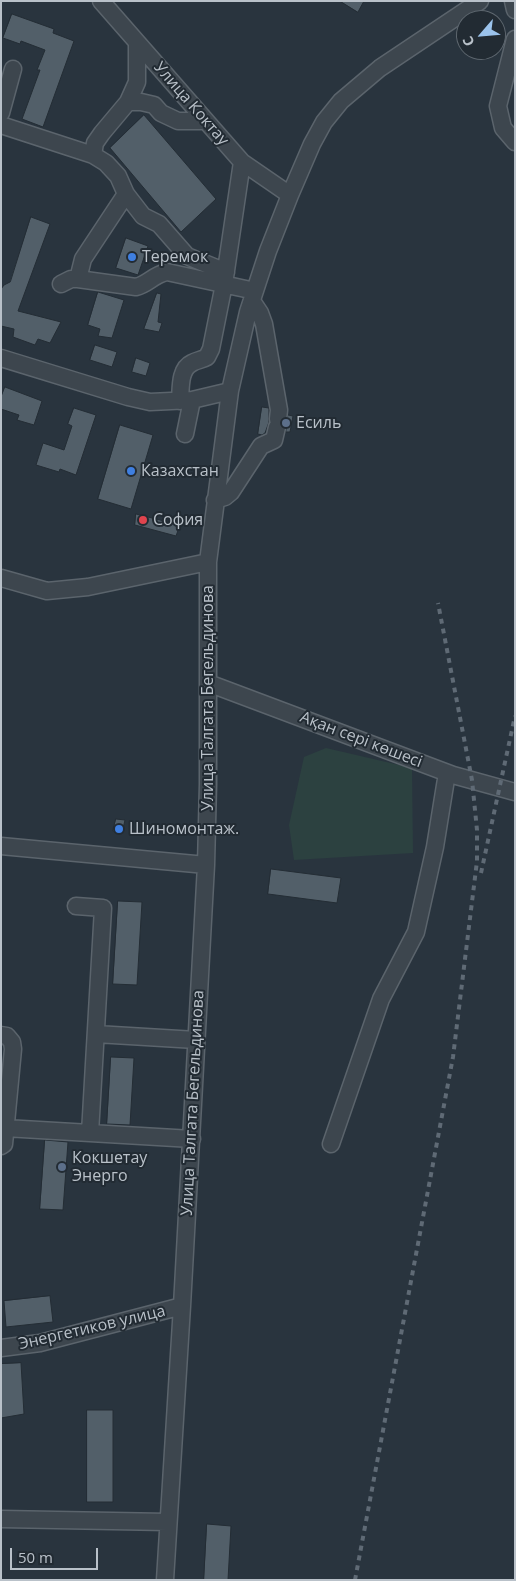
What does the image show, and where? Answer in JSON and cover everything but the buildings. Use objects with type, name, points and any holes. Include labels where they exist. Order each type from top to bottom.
[{"type":"street","name":"Улица Коктау","points":[[101,1],[242,162],[290,195]]},
{"type":"street","name":"Улица Талгата Бегельдинова","points":[[165,1580],[192,1139],[206,864],[208,562],[230,391],[253,296],[290,195],[324,122],[341,101],[380,68],[480,1]]},
{"type":"street","points":[[513,1],[515,10]]},
{"type":"street","points":[[515,39],[498,106],[503,128],[515,142]]},
{"type":"street","points":[[93,155],[95,143],[128,102],[137,82],[138,43]]},
{"type":"street","points":[[1,113],[12,68]]},
{"type":"street","points":[[128,102],[154,105],[161,113],[178,121],[206,121]]},
{"type":"street","points":[[1,125],[93,155],[106,163],[118,176],[126,194],[143,216],[159,224],[187,256],[253,296],[264,324],[279,410],[274,440],[261,446],[231,492],[225,497],[215,500]]},
{"type":"street","points":[[185,434],[186,400],[183,372],[192,363],[207,357],[211,349],[225,278],[242,162]]},
{"type":"street","points":[[78,279],[84,259],[126,194]]},
{"type":"street","points":[[61,284],[78,279],[136,288],[157,274],[167,272],[225,278]]},
{"type":"street","points":[[1,358],[150,402],[186,400],[230,391]]},
{"type":"street","points":[[1,578],[47,591],[88,587],[208,562]]},
{"type":"street","name":"Ақан сері көшесі","points":[[208,683],[448,773],[515,792]]},
{"type":"street","points":[[331,1144],[381,999],[416,932],[435,848],[448,773]]},
{"type":"street","points":[[1,846],[206,864]]},
{"type":"street","points":[[76,906],[103,908],[90,1133]]},
{"type":"street","points":[[96,1034],[196,1040]]},
{"type":"street","points":[[1,1035],[7,1036],[12,1042],[13,1049],[4,1144],[1,1146]]},
{"type":"street","points":[[5,1128],[192,1139]]},
{"type":"street","name":"Энергетиков улица","points":[[1,1348],[40,1343],[182,1306]]},
{"type":"street","points":[[1,1518],[168,1522]]},
{"type":"green space","points":[[326,748],[412,768],[413,853],[294,860],[289,825],[304,757]]},
{"type":"railway","points":[[355,1580],[453,1057],[477,861],[477,830],[472,780],[438,603]]},
{"type":"railway","points":[[481,873],[515,716]]},
{"type":"place","name":"Теремок","points":[[132,257]]},
{"type":"place","name":"Есиль","points":[[286,423]]},
{"type":"place","name":"Казахстан","points":[[131,471]]},
{"type":"place","name":"София","points":[[143,520]]},
{"type":"place","name":"Шиномонтаж.","points":[[119,829]]},
{"type":"place","name":"Кокшетау Энерго","points":[[62,1167]]}]
